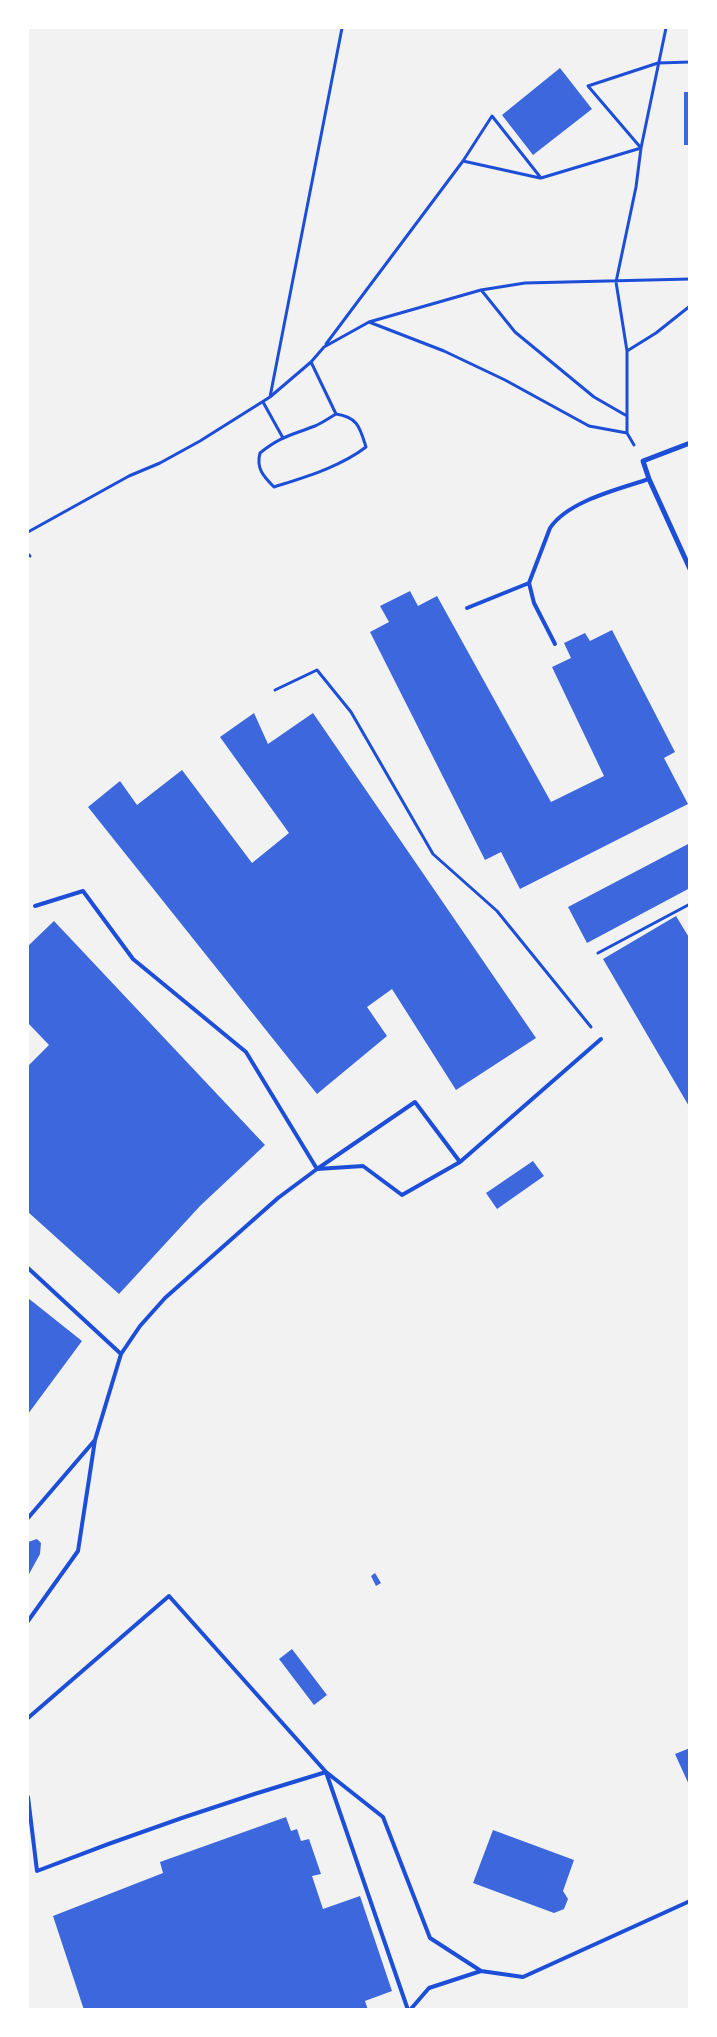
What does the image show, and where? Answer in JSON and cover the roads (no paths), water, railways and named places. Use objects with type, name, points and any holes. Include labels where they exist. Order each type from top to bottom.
[{"type":"street","points":[[690,443],[643,461],[649,479],[690,569]]},
{"type":"lane","points":[[555,644],[534,603],[529,583],[553,524],[572,509],[599,495],[649,479]]},
{"type":"lane","points":[[467,608],[529,583]]},
{"type":"lane","points":[[35,906],[83,891],[133,959],[246,1052],[317,1169]]},
{"type":"lane","points":[[317,1169],[363,1166],[402,1195],[460,1162],[601,1040]]},
{"type":"lane","points":[[28,1621],[78,1550],[95,1440],[121,1354],[140,1326],[165,1298],[278,1198],[415,1102],[460,1162]]},
{"type":"lane","points":[[28,1268],[121,1354]]},
{"type":"lane","points":[[28,1518],[95,1440]]},
{"type":"lane","points":[[28,1718],[169,1596],[326,1772],[383,1817],[430,1938],[481,1971],[523,1977],[690,1901]]},
{"type":"lane","points":[[28,1797],[37,1870],[122,1838],[256,1793],[326,1772]]},
{"type":"lane","points":[[326,1772],[409,2010],[429,1988],[481,1971]]}]
